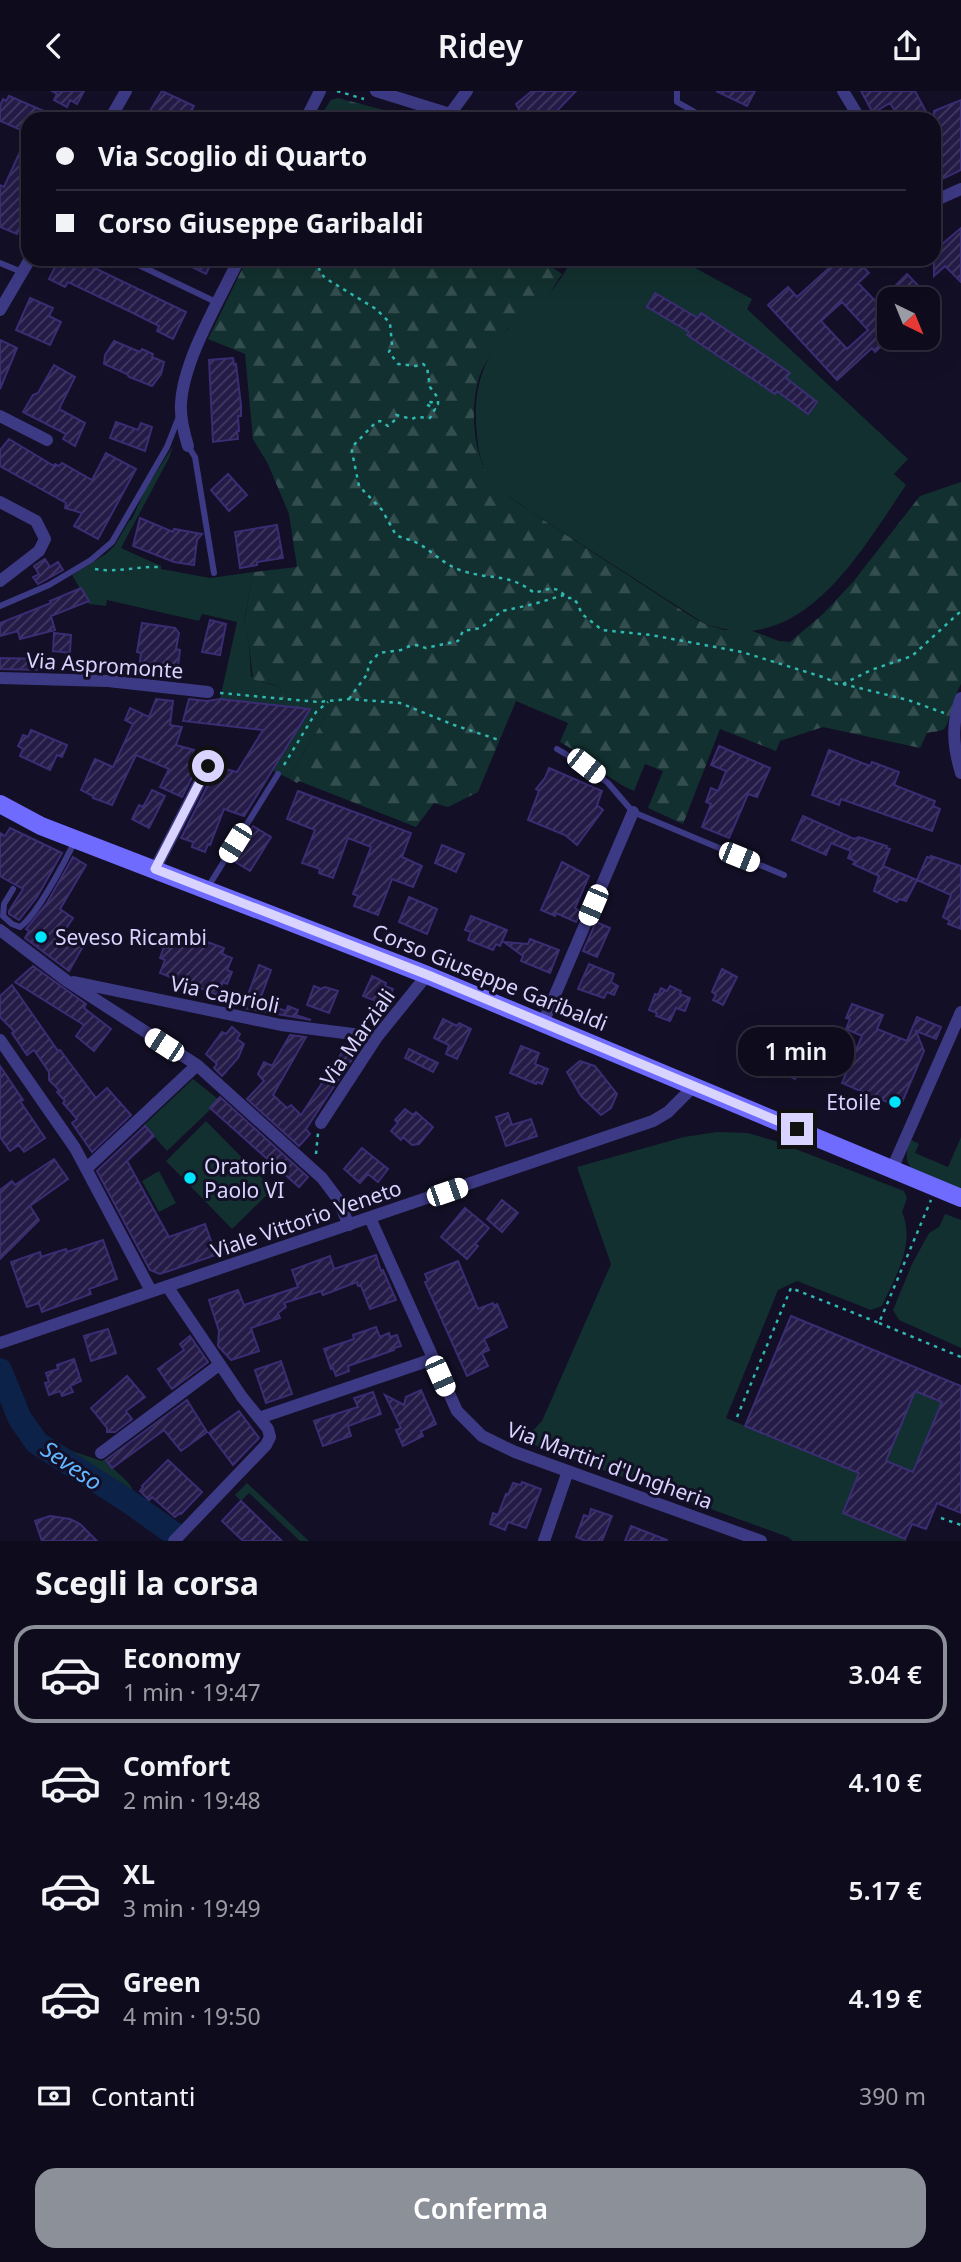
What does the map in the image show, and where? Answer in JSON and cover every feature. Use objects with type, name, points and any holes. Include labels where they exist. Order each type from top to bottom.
[{"type":"main road","name":"Corso Giuseppe Garibaldi","points":[[0,803],[41,826],[428,975],[961,1198]]},
{"type":"street","points":[[114,112],[127,91]]},
{"type":"street","points":[[310,112],[320,91]]},
{"type":"street","points":[[376,91],[444,112]]},
{"type":"street","points":[[451,112],[467,91]]},
{"type":"street","points":[[843,91],[856,112]]},
{"type":"street","points":[[941,198],[961,189]]},
{"type":"street","points":[[0,310],[26,266]]},
{"type":"street","points":[[188,446],[181,403],[187,377],[236,266]]},
{"type":"street","points":[[0,416],[47,440]]},
{"type":"street","points":[[0,502],[36,521],[45,539],[39,551],[0,581]]},
{"type":"street","name":"Via Aspromonte","points":[[0,678],[108,681],[208,692]]},
{"type":"street","points":[[961,698],[955,716],[954,750],[961,773]]},
{"type":"street","points":[[155,869],[208,766]]},
{"type":"street","points":[[543,1023],[633,812]]},
{"type":"street","points":[[0,930],[66,981],[197,1065],[315,1172],[337,1198],[349,1225]]},
{"type":"street","name":"Via Marziali","points":[[321,1123],[377,1037],[428,975]]},
{"type":"street","name":"Via Caprioli","points":[[66,981],[281,1025],[377,1037]]},
{"type":"street","points":[[892,1169],[957,1031],[961,1012]]},
{"type":"street","points":[[0,1040],[75,1148],[151,1291]]},
{"type":"street","points":[[86,1169],[197,1065]]},
{"type":"street","name":"Viale Vittorio Veneto","points":[[0,1343],[653,1121],[680,1103],[694,1086]]},
{"type":"street","name":"Via Martiri d'Ungheria","points":[[370,1218],[457,1411],[482,1436],[507,1449],[761,1541]]},
{"type":"street","points":[[167,1286],[219,1365],[270,1433],[266,1445],[174,1541]]},
{"type":"street","points":[[259,1418],[433,1359]]},
{"type":"street","points":[[101,1453],[219,1365]]},
{"type":"street","points":[[544,1541],[568,1471]]},
{"type":"lane","points":[[677,91],[677,101],[695,112]]},
{"type":"lane","points":[[0,263],[22,272]]},
{"type":"lane","points":[[141,266],[218,303]]},
{"type":"lane","points":[[0,606],[49,585],[103,551],[120,529],[167,447],[175,429],[181,403]]},
{"type":"lane","points":[[188,446],[195,457],[214,573]]},
{"type":"lane","points":[[557,748],[608,783],[633,812],[784,875]]},
{"type":"lane","points":[[207,889],[278,774]]},
{"type":"lane","points":[[13,889],[4,904],[3,916],[20,927],[26,923],[76,839]]},
{"type":"path","points":[[319,266],[325,278],[376,309],[390,323],[392,345],[389,352],[400,366],[423,364],[427,367],[430,387],[438,398],[439,404],[426,404],[435,409],[430,418],[412,419],[396,415],[395,420],[388,426],[380,421],[376,422],[352,447],[357,481],[382,510],[396,535],[413,541],[443,563],[461,571],[490,578],[503,577],[534,593],[560,589],[564,595],[578,603],[582,614],[602,630],[651,635],[742,652],[955,716]]},
{"type":"path","points":[[81,565],[116,571],[144,566],[161,567]]},
{"type":"path","points":[[349,699],[368,673],[368,665],[379,653],[410,646],[426,648],[458,641],[463,631],[481,628],[502,611],[564,595]]},
{"type":"path","points":[[843,684],[871,670],[912,656],[961,611]]},
{"type":"path","points":[[208,692],[292,700],[349,699],[400,703],[499,740]]},
{"type":"path","points":[[278,774],[316,712],[331,701]]},
{"type":"path","points":[[315,1172],[321,1123]]},
{"type":"path","points":[[879,1323],[936,1188]]},
{"type":"path","points":[[737,1417],[791,1288],[961,1357]]},
{"type":"path","points":[[941,1518],[961,1525]]},
{"type":"green space","points":[[338,98],[391,112],[323,112],[331,100]]},
{"type":"green space","points":[[244,266],[550,266],[562,274],[547,296],[506,331],[489,356],[477,384],[475,436],[481,461],[490,477],[525,508],[705,624],[724,630],[750,630],[779,641],[790,642],[823,614],[853,582],[920,496],[961,482],[961,684],[946,727],[927,733],[920,748],[823,727],[780,741],[776,751],[720,729],[683,824],[648,808],[663,771],[645,764],[634,791],[615,781],[560,742],[568,723],[516,701],[478,792],[448,807],[434,803],[416,827],[299,781],[297,783],[288,778],[325,718],[310,709],[281,705],[280,687],[253,679],[244,623],[253,572],[297,567],[289,514],[268,464],[253,439],[245,354],[208,339]]},
{"type":"green space","points":[[568,266],[692,266],[752,299],[747,309],[908,459],[894,474],[906,485],[858,555],[818,599],[794,616],[769,627],[742,631],[705,624],[525,508],[489,477],[482,463],[476,420],[480,379],[491,354],[507,330],[556,285]]},
{"type":"green space","points":[[173,446],[121,548],[161,566],[161,569],[210,578],[253,572],[244,622],[249,643],[251,676],[279,687],[281,705],[220,699],[237,622],[202,614],[199,621],[107,600],[106,606],[89,604],[72,575],[106,554],[115,545]]},
{"type":"green space","points":[[310,709],[325,718],[288,778],[273,771]]},
{"type":"green space","points":[[193,1079],[218,1099],[167,1151],[144,1125]]},
{"type":"green space","points":[[206,1121],[273,1189],[232,1229],[166,1161]]},
{"type":"green space","points":[[717,1132],[748,1133],[775,1141],[904,1191],[907,1198],[902,1212],[907,1236],[905,1248],[898,1272],[882,1306],[871,1310],[797,1281],[778,1290],[726,1418],[859,1473],[843,1513],[908,1541],[793,1541],[523,1441],[542,1421],[611,1264],[577,1167],[684,1137]]},
{"type":"green space","points":[[961,1137],[961,1189],[912,1169],[909,1165],[907,1155],[911,1140],[919,1144],[915,1153],[948,1167]]},
{"type":"green space","points":[[159,1171],[176,1203],[159,1212],[142,1181]]},
{"type":"green space","points":[[945,1214],[961,1220],[961,1348],[899,1320],[893,1310],[912,1264],[929,1233],[939,1227]]},
{"type":"green space","points":[[915,1391],[942,1402],[906,1489],[899,1480],[904,1468],[886,1461]]},
{"type":"green space","points":[[56,1442],[72,1451],[102,1461],[105,1459],[129,1484],[135,1495]]},
{"type":"green space","points":[[247,1483],[309,1541],[300,1541],[249,1493],[241,1501],[235,1495]]},
{"type":"building","points":[[52,91],[84,91],[77,104],[70,100],[67,107],[54,100],[57,94]]},
{"type":"building","points":[[162,91],[194,106],[191,112],[149,112]]},
{"type":"building","points":[[532,91],[576,91],[556,112],[520,112],[516,104]]},
{"type":"building","points":[[716,91],[755,91],[747,106]]},
{"type":"building","points":[[861,91],[915,91],[926,112],[896,112],[890,103],[872,112]]},
{"type":"building","points":[[9,96],[44,111],[21,112],[21,130],[0,121],[0,106],[3,99],[6,101]]},
{"type":"building","points":[[961,100],[961,170],[941,180],[941,112],[934,111]]},
{"type":"building","points":[[21,149],[21,224],[17,234],[0,227],[0,185],[4,187]]},
{"type":"building","points":[[961,228],[961,282],[945,266],[934,276],[934,266],[941,266],[941,245]]},
{"type":"building","points":[[56,266],[91,266],[186,312],[173,339],[157,331],[159,326],[129,311],[68,282],[65,287],[49,279]]},
{"type":"building","points":[[190,266],[210,266],[206,274]]},
{"type":"building","points":[[831,266],[862,266],[869,273],[858,283],[877,303],[877,350],[875,352],[872,348],[837,380],[768,305],[788,287],[797,297]],"holes":[[[842,302],[868,330],[847,349],[821,321]]]},
{"type":"building","points":[[907,274],[919,287],[894,287]]},
{"type":"building","points":[[655,293],[698,318],[701,313],[764,355],[790,373],[786,378],[817,402],[808,414],[777,391],[775,394],[687,335],[689,332],[647,307]]},
{"type":"building","points":[[30,298],[53,308],[49,316],[61,322],[50,345],[16,330]]},
{"type":"building","points":[[0,340],[17,348],[0,389]]},
{"type":"building","points":[[114,341],[140,352],[142,349],[164,362],[161,374],[152,386],[104,364],[105,355]]},
{"type":"building","points":[[233,358],[241,405],[238,439],[213,442],[209,360]]},
{"type":"building","points":[[54,365],[75,377],[59,409],[85,423],[75,446],[63,439],[66,434],[23,412]]},
{"type":"building","points":[[116,422],[138,430],[141,423],[152,427],[145,451],[110,438]]},
{"type":"building","points":[[9,439],[54,466],[62,463],[92,480],[106,453],[136,469],[98,539],[74,526],[82,513],[65,508],[66,503],[0,466],[0,450]]},
{"type":"building","points":[[228,474],[247,495],[229,511],[211,490]]},
{"type":"building","points":[[140,518],[173,532],[174,529],[202,534],[197,540],[194,565],[174,562],[133,546]]},
{"type":"building","points":[[277,525],[283,558],[240,568],[235,532]]},
{"type":"building","points":[[45,559],[50,567],[58,562],[63,570],[38,584],[33,577],[39,574],[34,566]]},
{"type":"building","points":[[81,588],[89,601],[51,616],[55,630],[20,639],[18,631],[0,636],[0,623]]},
{"type":"building","points":[[210,620],[226,624],[220,655],[202,652]]},
{"type":"building","points":[[142,623],[175,628],[179,633],[176,649],[180,650],[178,667],[140,662],[141,653],[137,652]]},
{"type":"building","points":[[54,633],[71,635],[70,653],[53,651]]},
{"type":"building","points":[[0,658],[44,659],[44,670],[0,669]]},
{"type":"building","points":[[156,699],[173,701],[170,725],[182,727],[176,745],[206,757],[200,762],[182,797],[160,787],[169,769],[136,755],[112,805],[81,790],[95,759],[113,767],[133,724],[125,720],[130,708],[149,717]]},
{"type":"building","points":[[189,699],[220,699],[310,709],[244,816],[224,809],[205,852],[192,847],[193,842],[181,838],[217,767],[237,772],[263,730],[183,721]]},
{"type":"building","points":[[31,730],[67,745],[62,757],[57,755],[50,770],[20,756],[23,749],[18,746],[23,735],[28,737]]},
{"type":"building","points":[[719,746],[770,768],[757,797],[748,794],[729,838],[702,827],[711,804],[706,802],[711,788],[718,791],[726,771],[711,765]]},
{"type":"building","points":[[829,750],[870,766],[872,762],[899,772],[894,785],[935,801],[933,806],[940,809],[932,831],[841,799],[839,805],[812,795]]},
{"type":"building","points":[[549,768],[602,791],[597,805],[603,810],[577,845],[565,835],[528,820],[539,791],[536,789]]},
{"type":"building","points":[[152,790],[165,796],[149,828],[132,819],[139,805],[143,807]]},
{"type":"building","points":[[298,791],[411,833],[402,857],[422,866],[413,887],[392,879],[378,915],[354,906],[358,896],[353,894],[371,847],[348,838],[333,878],[319,873],[320,869],[302,863],[315,830],[287,819]]},
{"type":"building","points":[[803,816],[854,839],[859,837],[887,846],[886,848],[890,849],[883,866],[917,880],[906,901],[899,899],[897,902],[874,891],[879,876],[853,864],[855,861],[848,858],[851,851],[831,843],[826,855],[792,840]]},
{"type":"building","points":[[253,826],[271,837],[250,871],[232,860]]},
{"type":"building","points":[[10,828],[62,853],[37,897],[19,920],[9,914],[9,911],[23,889],[0,876],[0,833],[5,836]]},
{"type":"building","points":[[442,845],[464,854],[456,872],[435,863]]},
{"type":"building","points":[[73,857],[86,865],[60,909],[73,918],[65,930],[73,936],[71,939],[83,946],[69,971],[25,938],[29,931],[26,929],[47,903]]},
{"type":"building","points":[[927,857],[961,866],[961,929],[948,924],[950,921],[943,917],[951,895],[917,880]]},
{"type":"building","points":[[562,862],[589,876],[575,908],[581,912],[576,922],[541,910]]},
{"type":"building","points":[[409,897],[437,909],[427,934],[399,922]]},
{"type":"building","points":[[471,916],[507,930],[500,946],[496,944],[493,950],[468,940],[471,932],[465,930]]},
{"type":"building","points":[[596,922],[610,928],[597,957],[583,951]]},
{"type":"building","points":[[186,934],[224,948],[222,954],[232,958],[227,970],[232,972],[227,984],[223,982],[218,995],[195,986],[193,991],[181,987],[183,982],[160,973],[165,960],[160,958],[164,947],[169,948],[174,935],[184,939]]},
{"type":"building","points":[[530,939],[559,950],[550,973],[521,961],[523,956],[504,942],[528,944]]},
{"type":"building","points":[[589,964],[614,974],[611,982],[618,986],[614,995],[607,992],[604,998],[578,989]]},
{"type":"building","points":[[259,965],[271,970],[259,1002],[286,1011],[288,1006],[298,1010],[296,1015],[311,1020],[243,1008]]},
{"type":"building","points":[[33,966],[86,1004],[84,1008],[111,1029],[94,1051],[76,1036],[84,1025],[15,982]]},
{"type":"building","points":[[722,969],[737,977],[723,1005],[713,1000],[716,995],[712,992]]},
{"type":"building","points":[[372,976],[393,989],[386,1005],[363,996]]},
{"type":"building","points":[[12,985],[58,1051],[60,1050],[96,1098],[107,1088],[131,1115],[92,1152],[72,1123],[77,1119],[63,1103],[65,1101],[57,1092],[59,1090],[49,1080],[49,1072],[34,1050],[27,1055],[12,1033],[14,1031],[0,1017],[0,996]]},
{"type":"building","points":[[314,986],[338,991],[329,1013],[307,1005]]},
{"type":"building","points":[[670,986],[690,998],[685,1011],[676,1008],[670,1021],[649,1010],[655,994],[658,995],[661,988],[667,991]]},
{"type":"building","points":[[852,1004],[883,1015],[877,1029],[907,1041],[917,1017],[941,1027],[936,1039],[916,1031],[924,1051],[900,1107],[880,1099],[876,1109],[859,1101],[863,1092],[842,1083],[862,1036],[846,1029],[850,1019],[846,1018]]},
{"type":"building","points":[[443,1019],[471,1029],[457,1059],[446,1054],[449,1045],[434,1038]]},
{"type":"building","points":[[232,1027],[240,1034],[237,1039],[244,1044],[238,1058],[222,1076],[214,1068],[217,1064],[206,1054],[222,1032],[226,1034]]},
{"type":"building","points":[[290,1035],[306,1037],[273,1095],[287,1108],[291,1105],[301,1115],[349,1042],[360,1047],[306,1129],[310,1134],[299,1146],[247,1099],[264,1081],[258,1074],[264,1062],[272,1066]]},
{"type":"building","points":[[760,1039],[806,1054],[795,1079],[782,1073],[783,1070],[752,1058]]},
{"type":"building","points":[[521,1046],[539,1053],[535,1064],[548,1069],[542,1084],[510,1073]]},
{"type":"building","points":[[409,1049],[438,1063],[433,1072],[405,1058]]},
{"type":"building","points":[[580,1061],[595,1066],[617,1094],[611,1108],[601,1115],[581,1096],[567,1072]]},
{"type":"building","points":[[0,1066],[45,1138],[24,1152],[19,1145],[10,1151],[0,1137]]},
{"type":"building","points":[[220,1097],[308,1177],[299,1187],[210,1108]]},
{"type":"building","points":[[405,1109],[413,1115],[416,1112],[433,1127],[419,1144],[412,1145],[403,1137],[401,1140],[391,1131],[398,1123],[395,1120]]},
{"type":"building","points":[[508,1113],[512,1125],[531,1119],[537,1136],[506,1146],[496,1117]]},
{"type":"building","points":[[145,1126],[154,1136],[127,1161],[169,1237],[205,1224],[216,1255],[160,1274],[150,1270],[97,1171]]},
{"type":"building","points":[[362,1148],[388,1169],[378,1182],[368,1174],[360,1183],[344,1169]]},
{"type":"building","points":[[54,1159],[68,1179],[30,1206],[39,1220],[0,1259],[0,1190],[12,1181],[15,1185]]},
{"type":"building","points":[[502,1200],[518,1213],[502,1232],[487,1219]]},
{"type":"building","points":[[465,1208],[489,1228],[475,1244],[478,1246],[467,1259],[441,1237]]},
{"type":"building","points":[[103,1240],[117,1279],[89,1289],[91,1294],[42,1312],[39,1303],[27,1307],[11,1262],[40,1252],[41,1257],[66,1249],[67,1252]]},
{"type":"building","points":[[376,1255],[396,1300],[370,1309],[357,1282],[323,1295],[321,1291],[284,1303],[286,1307],[278,1313],[280,1318],[251,1328],[259,1351],[231,1360],[218,1346],[219,1331],[209,1300],[238,1290],[244,1305],[298,1287],[292,1270],[330,1256],[334,1269]]},
{"type":"building","points":[[458,1261],[478,1309],[497,1304],[507,1327],[484,1339],[489,1350],[482,1353],[488,1366],[467,1376],[425,1282],[428,1281],[425,1274]]},
{"type":"building","points":[[791,1316],[961,1386],[961,1513],[937,1503],[926,1529],[912,1524],[905,1539],[843,1513],[859,1473],[745,1426]],"holes":[[[915,1391],[942,1402],[913,1472],[886,1461]]]},
{"type":"building","points":[[376,1327],[380,1337],[389,1333],[390,1337],[397,1335],[401,1346],[348,1366],[349,1371],[336,1376],[324,1349],[354,1339],[353,1335]]},
{"type":"building","points":[[108,1329],[116,1353],[91,1361],[84,1336]]},
{"type":"building","points":[[190,1336],[208,1362],[172,1389],[158,1369],[184,1350],[180,1344]]},
{"type":"building","points":[[74,1359],[81,1381],[70,1386],[73,1392],[62,1396],[60,1391],[49,1395],[45,1383],[49,1382],[46,1373],[58,1369],[57,1365]]},
{"type":"building","points":[[281,1361],[292,1394],[266,1403],[255,1370]]},
{"type":"building","points":[[127,1376],[145,1397],[126,1411],[132,1419],[115,1432],[107,1432],[107,1428],[91,1408]]},
{"type":"building","points":[[421,1390],[436,1424],[421,1431],[423,1436],[403,1446],[396,1430],[401,1428],[385,1395],[404,1405],[406,1397]]},
{"type":"building","points":[[373,1392],[381,1414],[348,1426],[351,1436],[323,1446],[314,1421],[358,1407],[354,1398]]},
{"type":"building","points":[[187,1400],[207,1432],[181,1451],[164,1430],[112,1468],[106,1460]]},
{"type":"building","points":[[239,1411],[259,1438],[233,1465],[209,1433]]},
{"type":"building","points":[[168,1460],[202,1492],[175,1517],[152,1497],[149,1500],[140,1491]]},
{"type":"building","points":[[522,1482],[541,1489],[526,1528],[508,1522],[505,1530],[490,1524],[493,1513],[498,1515],[513,1483],[521,1485]]},
{"type":"building","points":[[241,1501],[282,1541],[243,1541],[222,1521]]},
{"type":"building","points":[[591,1509],[612,1516],[602,1541],[586,1541],[576,1537],[584,1515],[589,1517]]},
{"type":"building","points":[[50,1516],[70,1519],[80,1524],[97,1541],[42,1541],[35,1521]]},
{"type":"building","points":[[631,1526],[667,1540],[667,1541],[625,1541]]},
{"type":"waterway","name":"Seveso","points":[[0,1370],[20,1419],[37,1443],[173,1533]]},
{"type":"place","name":"Seveso Ricambi","points":[[41,937]]},
{"type":"place","name":"Etoile","points":[[895,1102]]},
{"type":"place","name":"Oratorio Paolo VI","points":[[190,1178]]},
{"type":"route","points":[[208,766],[155,869],[428,975],[797,1129]]}]
